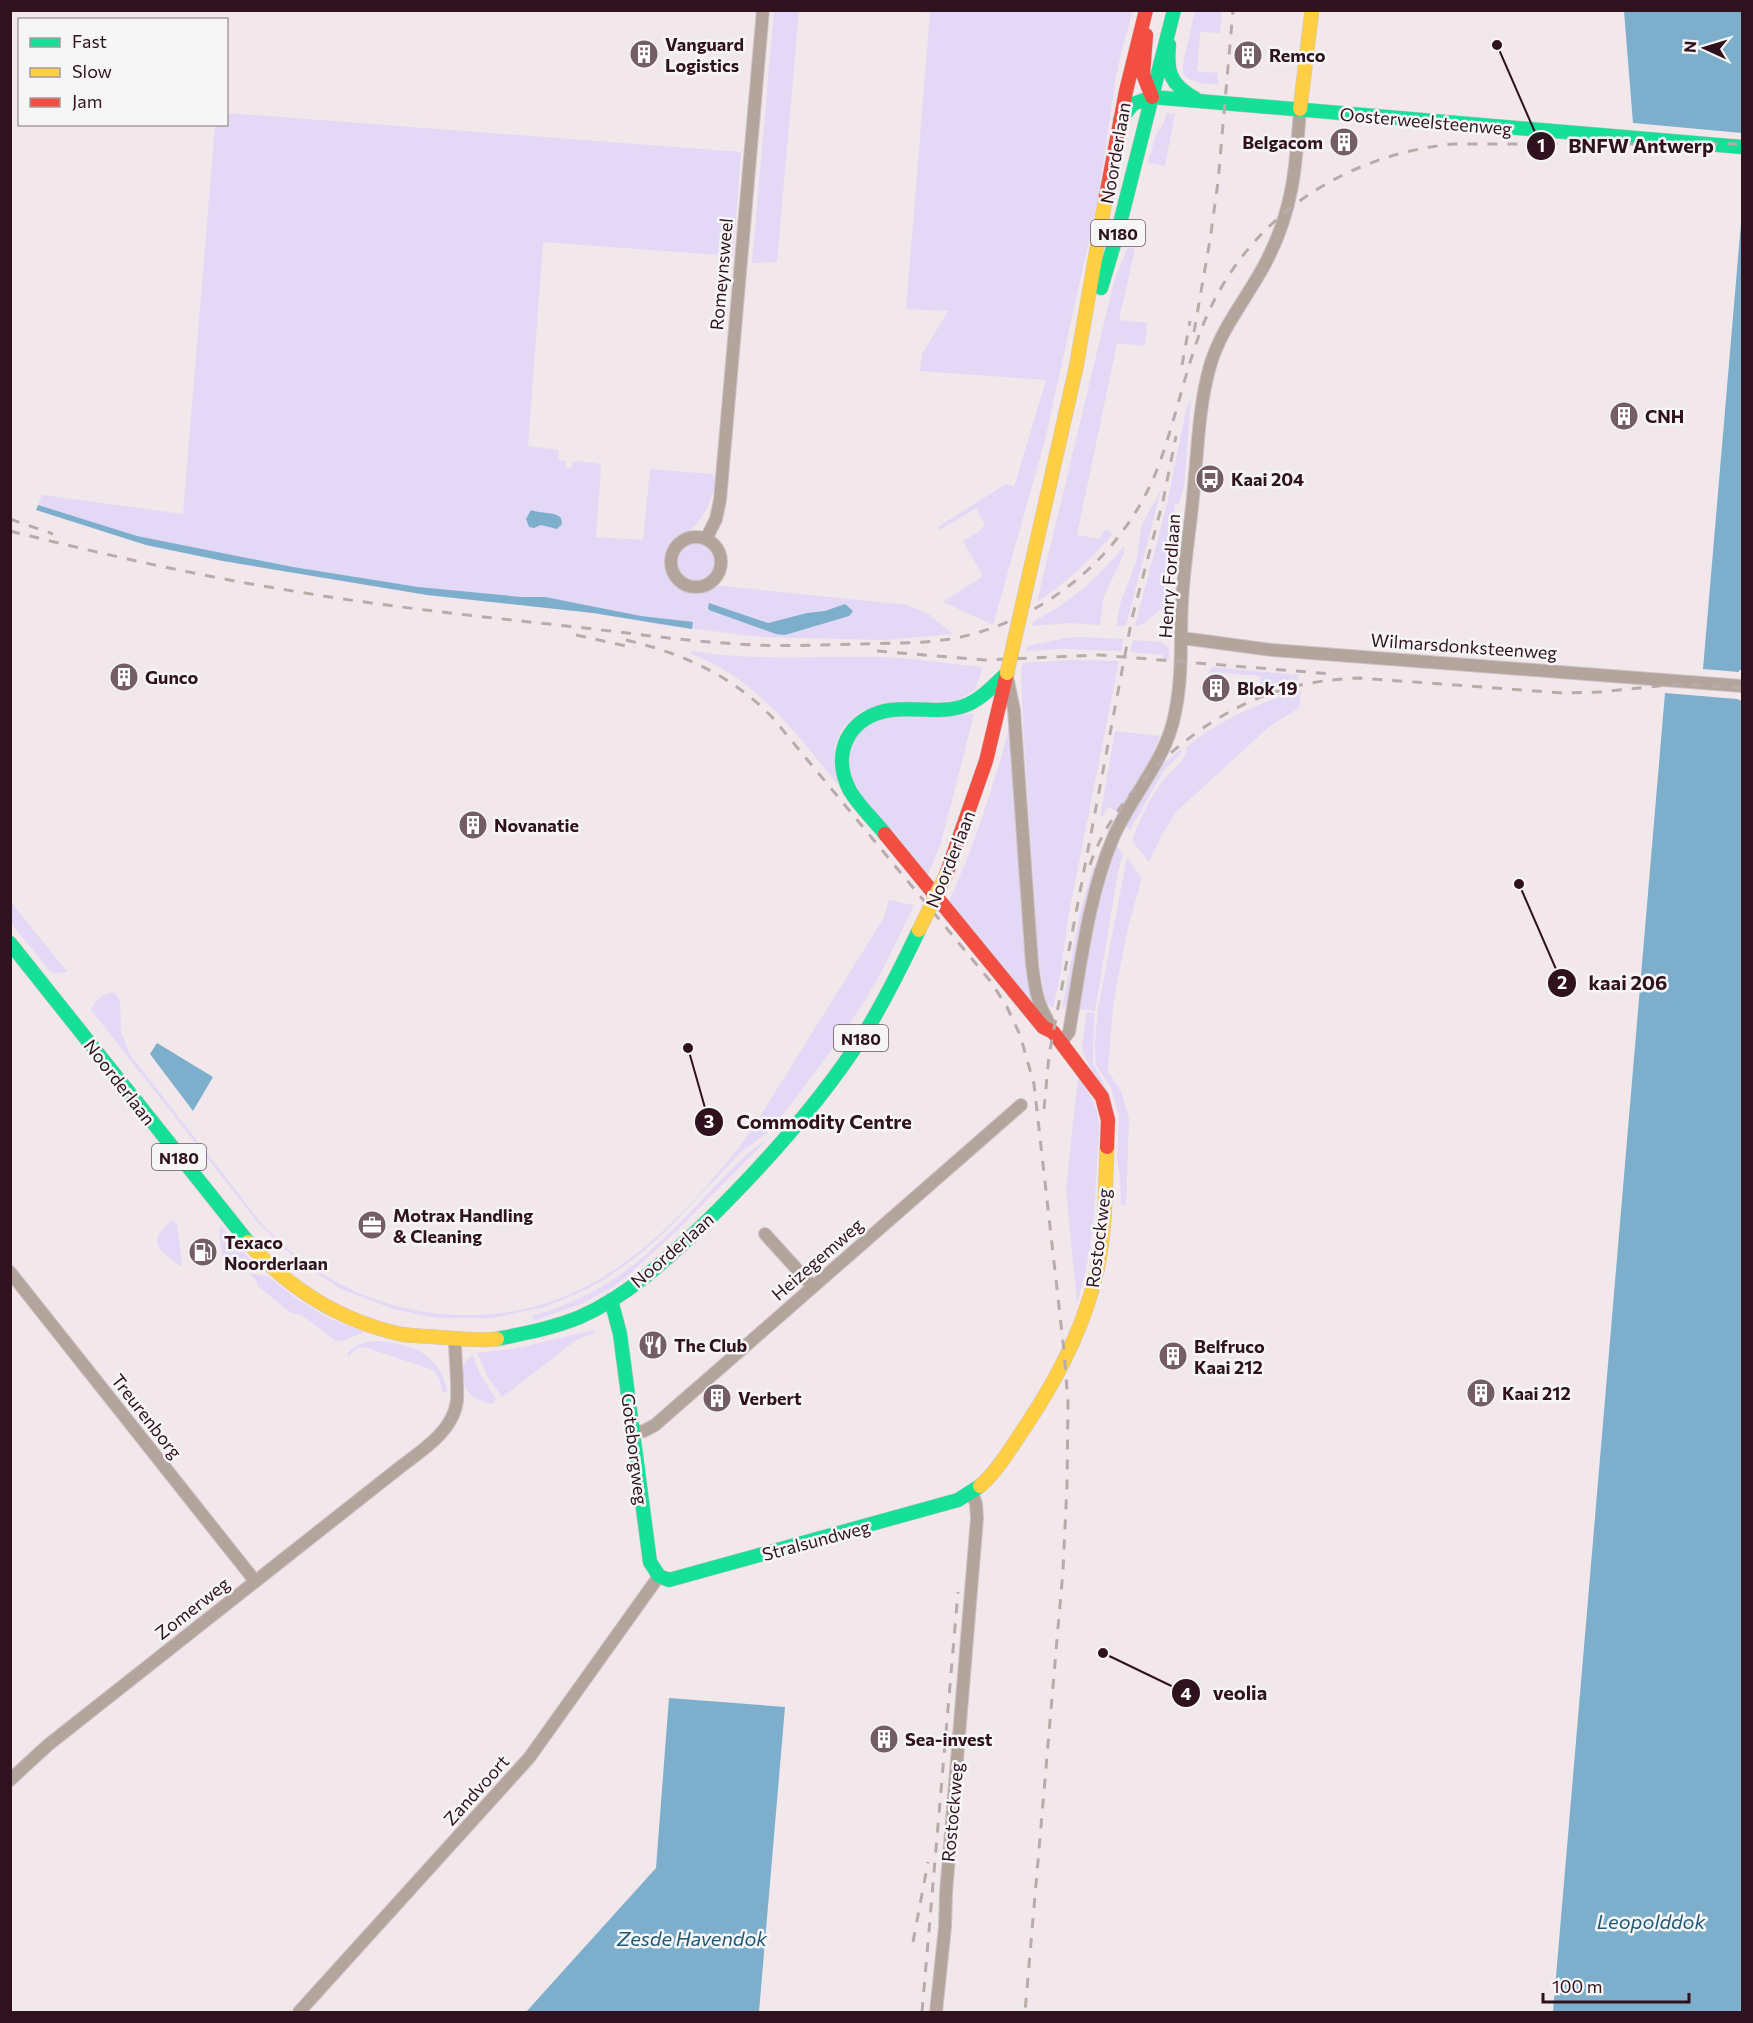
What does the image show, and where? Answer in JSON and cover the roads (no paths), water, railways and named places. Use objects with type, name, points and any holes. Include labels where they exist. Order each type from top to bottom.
[{"type":"main road","name":"Noorderlaan","points":[[1148,10],[1142,65],[1145,86],[1152,97]]},
{"type":"main road","name":"Noorderlaan","points":[[10,943],[257,1252],[290,1282],[329,1308],[362,1322],[401,1334],[475,1341],[495,1339],[533,1333],[582,1316],[637,1284],[663,1263],[743,1186],[827,1087],[864,1034],[900,969],[946,875],[986,761],[1007,674],[1077,367],[1128,76],[1148,10]]},
{"type":"main road","points":[[1300,110],[1312,10]]},
{"type":"main road","name":"Noorderlaan","points":[[1077,367],[1118,231],[1174,13]]},
{"type":"main road","points":[[1174,13],[1168,57],[1170,77],[1179,89],[1199,101]]},
{"type":"main road","name":"Oosterweelsteenweg","points":[[1152,97],[1743,147]]},
{"type":"main road","points":[[1120,120],[1132,104],[1140,99],[1152,97]]},
{"type":"main road","name":"Rostockweg","points":[[972,1493],[994,1470],[1058,1376],[1079,1330],[1098,1266],[1107,1159],[1107,1111],[1095,1086],[1050,1029],[1043,1027],[852,794],[845,782],[842,770],[842,754],[852,728],[877,712],[958,708],[969,705],[1007,674]]},
{"type":"main road","name":"Goteborgweg","points":[[611,1300],[620,1334],[650,1562],[659,1576]]},
{"type":"main road","name":"Stralsundweg","points":[[659,1576],[669,1580],[681,1578],[942,1505],[972,1493]]},
{"type":"street","name":"Romeynsweel","points":[[706,539],[716,519],[720,500],[763,10]]},
{"type":"street","name":"Henry Fordlaan","points":[[1061,1043],[1070,1032],[1095,891],[1104,862],[1114,836],[1170,732],[1175,713],[1182,638],[1184,574],[1204,393],[1214,352],[1230,320],[1265,265],[1289,206],[1293,187],[1300,110]]},
{"type":"street","points":[[689,538],[706,539],[712,543],[721,556],[719,572],[709,584],[701,587],[684,585],[673,572],[671,564],[675,548],[689,538]]},
{"type":"street","name":"Wilmarsdonksteenweg","points":[[1182,638],[1272,650],[1743,686]]},
{"type":"street","name":"Noorderlaan","points":[[1007,674],[1014,710],[1032,964],[1037,996],[1043,1013],[1049,1021],[1050,1029]]},
{"type":"street","name":"Heizegemweg","points":[[633,1432],[644,1431],[655,1425],[1021,1105]]},
{"type":"street","points":[[765,1234],[813,1287]]},
{"type":"street","name":"Treurenborg","points":[[10,1272],[255,1581]]},
{"type":"street","name":"Zomerweg","points":[[10,1780],[48,1745],[399,1468],[446,1428],[453,1416],[457,1400],[455,1339]]},
{"type":"street","name":"Rostockweg","points":[[936,2013],[945,1927],[946,1881],[977,1518],[972,1493]]},
{"type":"street","name":"Zandvoort","points":[[298,2013],[529,1758],[659,1576]]},
{"type":"water","points":[[1624,11],[1742,11],[1742,133],[1633,123]]},
{"type":"water","points":[[1742,211],[1742,670],[1739,672],[1703,669]]},
{"type":"water","points":[[38,505],[137,536],[293,567],[418,587],[522,597],[545,597],[641,616],[693,622],[692,629],[593,613],[427,595],[223,561],[146,545],[36,510]]},
{"type":"water","points":[[531,510],[558,516],[562,524],[557,529],[541,525],[534,528],[529,527],[526,519]]},
{"type":"water","points":[[709,603],[768,623],[825,611],[845,604],[853,611],[849,616],[785,635],[776,634],[709,610]]},
{"type":"water","name":"Leopolddok","points":[[1665,693],[1742,701],[1742,2012],[1553,2012]]},
{"type":"water","points":[[157,1043],[213,1077],[193,1111],[150,1054]]},
{"type":"water","name":"Zesde Havendok","points":[[669,1698],[785,1707],[759,2012],[526,2012],[656,1868]]},
{"type":"railway","points":[[1194,332],[1218,182],[1233,10]]},
{"type":"railway","points":[[10,531],[183,571],[324,596],[662,637],[783,646],[910,643],[961,637],[1001,625],[1051,599],[1079,578],[1109,548],[1135,514],[1154,476],[1197,341],[1221,288],[1244,254],[1271,224],[1302,199],[1336,178],[1373,162],[1412,151],[1453,144],[1742,144]]},
{"type":"railway","points":[[1182,365],[1190,321]]},
{"type":"railway","points":[[1044,1109],[1049,1055],[1132,618],[1163,501],[1176,436]]},
{"type":"railway","points":[[10,519],[53,534]]},
{"type":"railway","points":[[576,635],[635,648]]},
{"type":"railway","points":[[626,640],[667,652],[705,668],[740,689],[772,717],[991,982],[1007,1007],[1020,1035],[1034,1084],[1068,1402],[1063,1570],[1025,2012]]},
{"type":"railway","points":[[877,651],[985,660],[1099,655],[1332,674]]},
{"type":"railway","points":[[1090,865],[1118,811],[1160,762],[1212,722],[1239,707],[1266,695],[1300,685],[1360,678],[1562,693],[1599,692],[1678,684],[1742,688]]},
{"type":"railway","points":[[922,2012],[958,1592]]},
{"type":"railway","points":[[913,1942],[928,1862]]},
{"type":"place","name":"BNFW Antwerp","points":[[1497,45]]},
{"type":"place","name":"Vanguard Logistics","points":[[644,54]]},
{"type":"place","name":"Remco","points":[[1248,55]]},
{"type":"place","name":"Belgacom","points":[[1344,142]]},
{"type":"place","name":"CNH","points":[[1624,416]]},
{"type":"place","name":"Kaai 204","points":[[1210,479]]},
{"type":"place","name":"Gunco","points":[[124,677]]},
{"type":"place","name":"Blok 19","points":[[1216,688]]},
{"type":"place","name":"Novanatie","points":[[473,825]]},
{"type":"place","name":"kaai 206","points":[[1519,884]]},
{"type":"place","name":"Commodity Centre","points":[[688,1048]]},
{"type":"place","name":"Motrax Handling & Cleaning","points":[[372,1225]]},
{"type":"place","name":"Texaco Noorderlaan","points":[[203,1252]]},
{"type":"place","name":"The Club","points":[[653,1345]]},
{"type":"place","name":"Belfruco Kaai 212","points":[[1173,1356]]},
{"type":"place","name":"Kaai 212","points":[[1481,1393]]},
{"type":"place","name":"Verbert","points":[[717,1398]]},
{"type":"place","name":"veolia","points":[[1103,1653]]},
{"type":"place","name":"Sea-invest","points":[[884,1739]]}]
